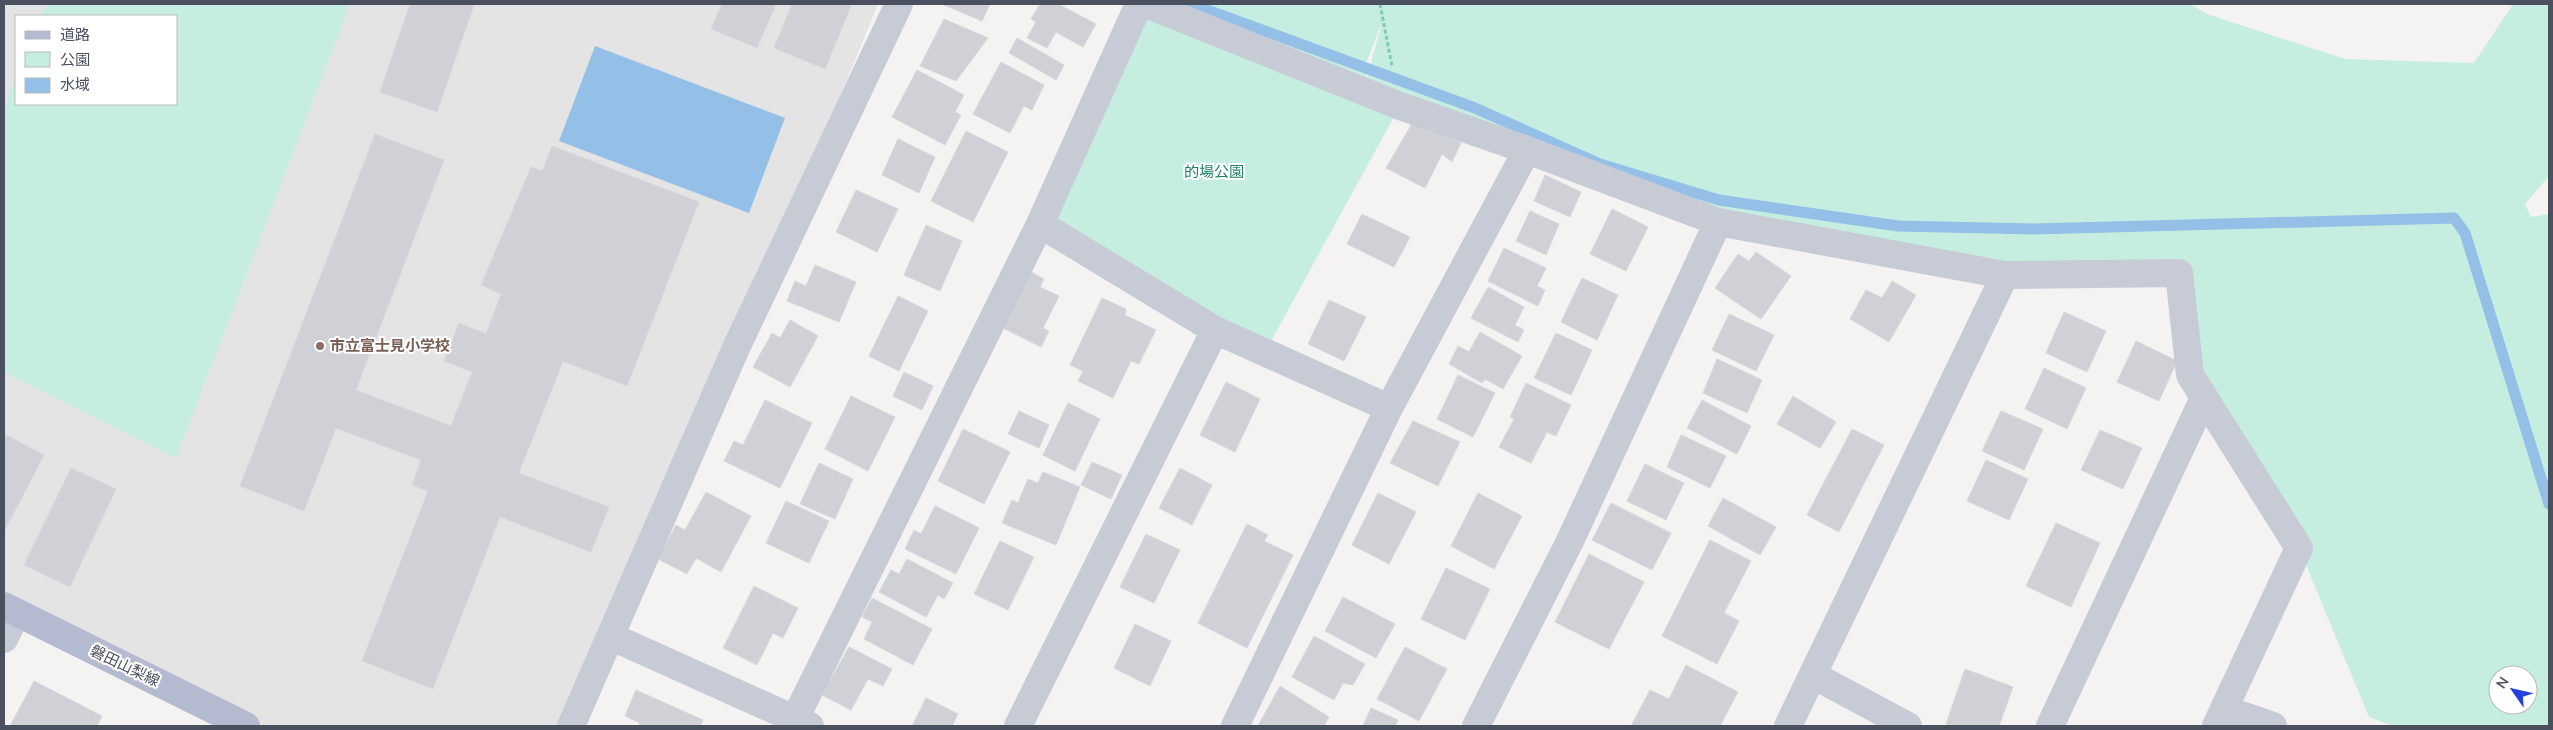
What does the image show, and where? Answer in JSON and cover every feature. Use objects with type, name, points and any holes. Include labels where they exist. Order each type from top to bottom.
[{"type":"main road","name":"磐田山梨線","points":[[10,610],[246,726]]},
{"type":"street","points":[[571,726],[736,348],[899,4]]},
{"type":"street","points":[[610,636],[803,722],[1040,224],[1140,4]]},
{"type":"street","points":[[1146,4],[1400,106],[1527,150],[1718,222],[2005,275],[2179,274],[2190,376],[2299,548],[2220,717],[2273,726]]},
{"type":"street","points":[[1235,726],[1389,408],[1527,150]]},
{"type":"street","points":[[1476,726],[1569,543],[1718,222]]},
{"type":"street","points":[[1040,224],[1215,330],[1389,408]]},
{"type":"street","points":[[1788,726],[2005,275]]},
{"type":"street","points":[[1018,726],[1215,330]]},
{"type":"street","points":[[2050,726],[2204,398]]},
{"type":"street","points":[[4,639],[10,610]]},
{"type":"street","points":[[1813,675],[1908,726]]},
{"type":"path","points":[[1380,4],[1400,106]]},
{"type":"shaded area","points":[[4,4],[878,4],[736,348],[571,726],[246,726],[4,606]]},
{"type":"green space","points":[[47,4],[350,4],[176,458],[4,372],[4,109],[15,81],[15,105],[178,105],[178,15],[42,15]]},
{"type":"green space","name":"的場公園","points":[[1148,4],[2190,4],[2207,14],[2345,59],[2474,63],[2513,4],[2549,4],[2549,176],[2525,204],[2531,217],[2549,214],[2549,726],[2392,726],[2369,717],[2299,548],[2194,376],[2179,274],[2042,275],[1718,222],[1400,106],[1265,352],[1040,224]],"holes":[[[1381,27],[1366,81],[1367,61]]]},
{"type":"water","points":[[595,46],[785,118],[749,213],[559,141]]},
{"type":"building","points":[[410,4],[474,5],[437,112],[380,92]]},
{"type":"building","points":[[722,4],[776,4],[757,48],[711,29]]},
{"type":"building","points":[[792,4],[846,4],[851,6],[825,69],[774,48]]},
{"type":"building","points":[[942,4],[990,4],[982,21]]},
{"type":"building","points":[[1040,4],[1058,4],[1096,24],[1083,47],[1056,32],[1047,48],[1027,38],[1036,22],[1031,19]]},
{"type":"building","points":[[944,19],[988,38],[956,81],[920,66]]},
{"type":"building","points":[[1017,38],[1064,65],[1056,80],[1009,53]]},
{"type":"building","points":[[1001,62],[1044,85],[1032,110],[1024,106],[1010,133],[973,114]]},
{"type":"building","points":[[917,70],[964,95],[955,112],[961,115],[945,145],[892,117]]},
{"type":"building","points":[[1413,122],[1461,143],[1452,162],[1442,154],[1425,188],[1386,168]]},
{"type":"building","points":[[966,131],[1008,152],[973,222],[931,201]]},
{"type":"building","points":[[375,134],[444,160],[356,390],[451,426],[472,372],[444,361],[459,323],[486,334],[501,294],[481,285],[531,167],[542,171],[552,146],[699,202],[627,386],[563,361],[519,473],[609,507],[591,552],[500,517],[433,689],[362,661],[428,491],[412,485],[421,460],[336,428],[304,511],[240,486]]},
{"type":"building","points":[[898,139],[935,157],[919,193],[882,175]]},
{"type":"building","points":[[1545,175],[1581,192],[1570,217],[1534,201]]},
{"type":"building","points":[[856,190],[898,209],[877,252],[836,232]]},
{"type":"building","points":[[1612,209],[1648,227],[1626,271],[1590,254]]},
{"type":"building","points":[[1530,211],[1559,224],[1546,255],[1516,241]]},
{"type":"building","points":[[1362,214],[1410,237],[1394,267],[1347,244]]},
{"type":"building","points":[[926,225],[962,241],[940,291],[904,275]]},
{"type":"building","points":[[1504,248],[1546,268],[1537,286],[1545,290],[1538,306],[1488,281]]},
{"type":"building","points":[[1756,252],[1791,276],[1761,319],[1715,288],[1738,254],[1749,261]]},
{"type":"building","points":[[815,265],[856,282],[839,322],[787,301],[795,281],[806,286]]},
{"type":"building","points":[[1031,272],[1044,279],[1040,287],[1059,296],[1043,328],[1049,331],[1041,347],[1003,328]]},
{"type":"building","points":[[1582,278],[1618,295],[1597,340],[1561,322]]},
{"type":"building","points":[[1892,281],[1916,295],[1889,342],[1850,319],[1866,290],[1882,298]]},
{"type":"building","points":[[1488,287],[1524,307],[1515,325],[1524,330],[1518,342],[1471,318]]},
{"type":"building","points":[[898,296],[928,311],[899,371],[869,356]]},
{"type":"building","points":[[1102,298],[1126,309],[1125,315],[1156,330],[1139,364],[1131,361],[1113,398],[1078,381],[1083,371],[1070,365]]},
{"type":"building","points":[[1329,300],[1366,317],[1344,361],[1308,344]]},
{"type":"building","points":[[2064,312],[2106,331],[2087,372],[2046,353]]},
{"type":"building","points":[[1729,314],[1774,335],[1756,371],[1712,350]]},
{"type":"building","points":[[790,320],[818,336],[790,387],[753,367],[772,333],[780,338]]},
{"type":"building","points":[[1480,332],[1522,356],[1503,389],[1485,379],[1482,383],[1449,364],[1458,346],[1469,352]]},
{"type":"building","points":[[1556,333],[1592,350],[1571,395],[1534,378]]},
{"type":"building","points":[[2136,341],[2177,361],[2159,401],[2117,382]]},
{"type":"building","points":[[1717,359],[1762,380],[1747,413],[1703,393]]},
{"type":"building","points":[[2044,368],[2086,388],[2067,429],[2025,409]]},
{"type":"building","points":[[904,372],[933,386],[922,410],[893,396]]},
{"type":"building","points":[[1458,375],[1495,393],[1473,437],[1437,419]]},
{"type":"building","points":[[1226,382],[1260,399],[1235,452],[1200,435]]},
{"type":"building","points":[[1526,383],[1571,405],[1556,436],[1547,432],[1531,463],[1499,447],[1514,419],[1510,417]]},
{"type":"building","points":[[851,396],[895,417],[868,471],[825,449]]},
{"type":"building","points":[[1793,396],[1836,422],[1820,448],[1777,424]]},
{"type":"building","points":[[765,400],[812,423],[780,488],[724,461],[734,441],[743,445]]},
{"type":"building","points":[[1702,400],[1751,426],[1737,454],[1687,428]]},
{"type":"building","points":[[1068,403],[1100,419],[1075,471],[1043,455]]},
{"type":"building","points":[[1019,411],[1049,425],[1039,448],[1008,434]]},
{"type":"building","points":[[2001,411],[2043,429],[2024,470],[1982,451]]},
{"type":"building","points":[[1413,421],[1460,442],[1438,486],[1390,463]]},
{"type":"building","points":[[963,429],[1010,452],[984,504],[938,481]]},
{"type":"building","points":[[1852,429],[1884,445],[1839,532],[1807,515]]},
{"type":"building","points":[[2100,430],[2142,448],[2123,489],[2081,470]]},
{"type":"building","points":[[4,434],[44,455],[4,532]]},
{"type":"building","points":[[1681,435],[1726,456],[1710,488],[1667,467]]},
{"type":"building","points":[[1986,460],[2028,479],[2009,520],[1967,501]]},
{"type":"building","points":[[1092,462],[1122,475],[1111,499],[1081,485]]},
{"type":"building","points":[[819,463],[853,479],[835,519],[800,504]]},
{"type":"building","points":[[1645,464],[1684,483],[1666,520],[1627,501]]},
{"type":"building","points":[[71,468],[116,489],[70,587],[24,565]]},
{"type":"building","points":[[1180,468],[1212,485],[1192,525],[1159,508]]},
{"type":"building","points":[[1043,472],[1080,487],[1056,545],[1002,523],[1012,500],[1018,503],[1028,479],[1038,483]]},
{"type":"building","points":[[706,492],[751,516],[721,572],[696,558],[687,574],[658,559],[676,525],[685,530]]},
{"type":"building","points":[[1378,493],[1416,512],[1389,564],[1352,545]]},
{"type":"building","points":[[1478,493],[1522,516],[1494,569],[1451,546]]},
{"type":"building","points":[[1723,498],[1776,527],[1760,555],[1708,526]]},
{"type":"building","points":[[786,501],[829,521],[809,563],[766,543]]},
{"type":"building","points":[[1611,503],[1671,533],[1652,570],[1592,540]]},
{"type":"building","points":[[935,506],[979,528],[956,574],[905,549],[914,530],[921,534]]},
{"type":"building","points":[[2056,523],[2100,543],[2071,607],[2026,586]]},
{"type":"building","points":[[1247,524],[1268,535],[1264,541],[1293,555],[1247,648],[1198,623]]},
{"type":"building","points":[[1146,534],[1180,550],[1154,603],[1120,587]]},
{"type":"building","points":[[1710,540],[1751,561],[1724,613],[1739,621],[1717,664],[1662,636]]},
{"type":"building","points":[[1000,541],[1034,557],[1008,610],[974,594]]},
{"type":"building","points":[[1589,554],[1644,582],[1609,649],[1555,622]]},
{"type":"building","points":[[907,559],[953,583],[944,599],[938,595],[926,617],[879,592],[891,570],[899,574]]},
{"type":"building","points":[[1446,568],[1490,589],[1465,640],[1421,619]]},
{"type":"building","points":[[754,586],[798,608],[783,638],[773,633],[757,665],[723,648]]},
{"type":"building","points":[[1343,597],[1395,624],[1376,658],[1325,631]]},
{"type":"building","points":[[872,598],[932,629],[913,665],[864,639],[872,622],[862,617]]},
{"type":"building","points":[[1135,624],[1171,641],[1150,686],[1114,668]]},
{"type":"building","points":[[1314,636],[1365,664],[1353,685],[1343,683],[1334,700],[1292,677]]},
{"type":"building","points":[[849,647],[892,669],[883,686],[868,679],[851,710],[822,695]]},
{"type":"building","points":[[1405,647],[1447,669],[1419,721],[1377,699]]},
{"type":"building","points":[[1686,665],[1738,692],[1720,726],[1631,726],[1650,690],[1669,699]]},
{"type":"building","points":[[1965,669],[2013,687],[1999,726],[1952,726],[1946,724]]},
{"type":"building","points":[[34,681],[102,716],[97,726],[10,726]]},
{"type":"building","points":[[1280,686],[1329,717],[1324,726],[1258,726]]},
{"type":"building","points":[[636,690],[703,720],[700,726],[639,726],[640,723],[625,716]]},
{"type":"building","points":[[926,698],[958,714],[952,726],[912,726]]},
{"type":"building","points":[[1371,708],[1398,720],[1395,726],[1363,726]]},
{"type":"waterway","points":[[1191,4],[1475,108],[1600,164],[1719,200],[1898,226],[2034,229],[2454,218],[2465,233],[2549,504]]},
{"type":"place","name":"市立富士見小学校","points":[[320,346]]}]
